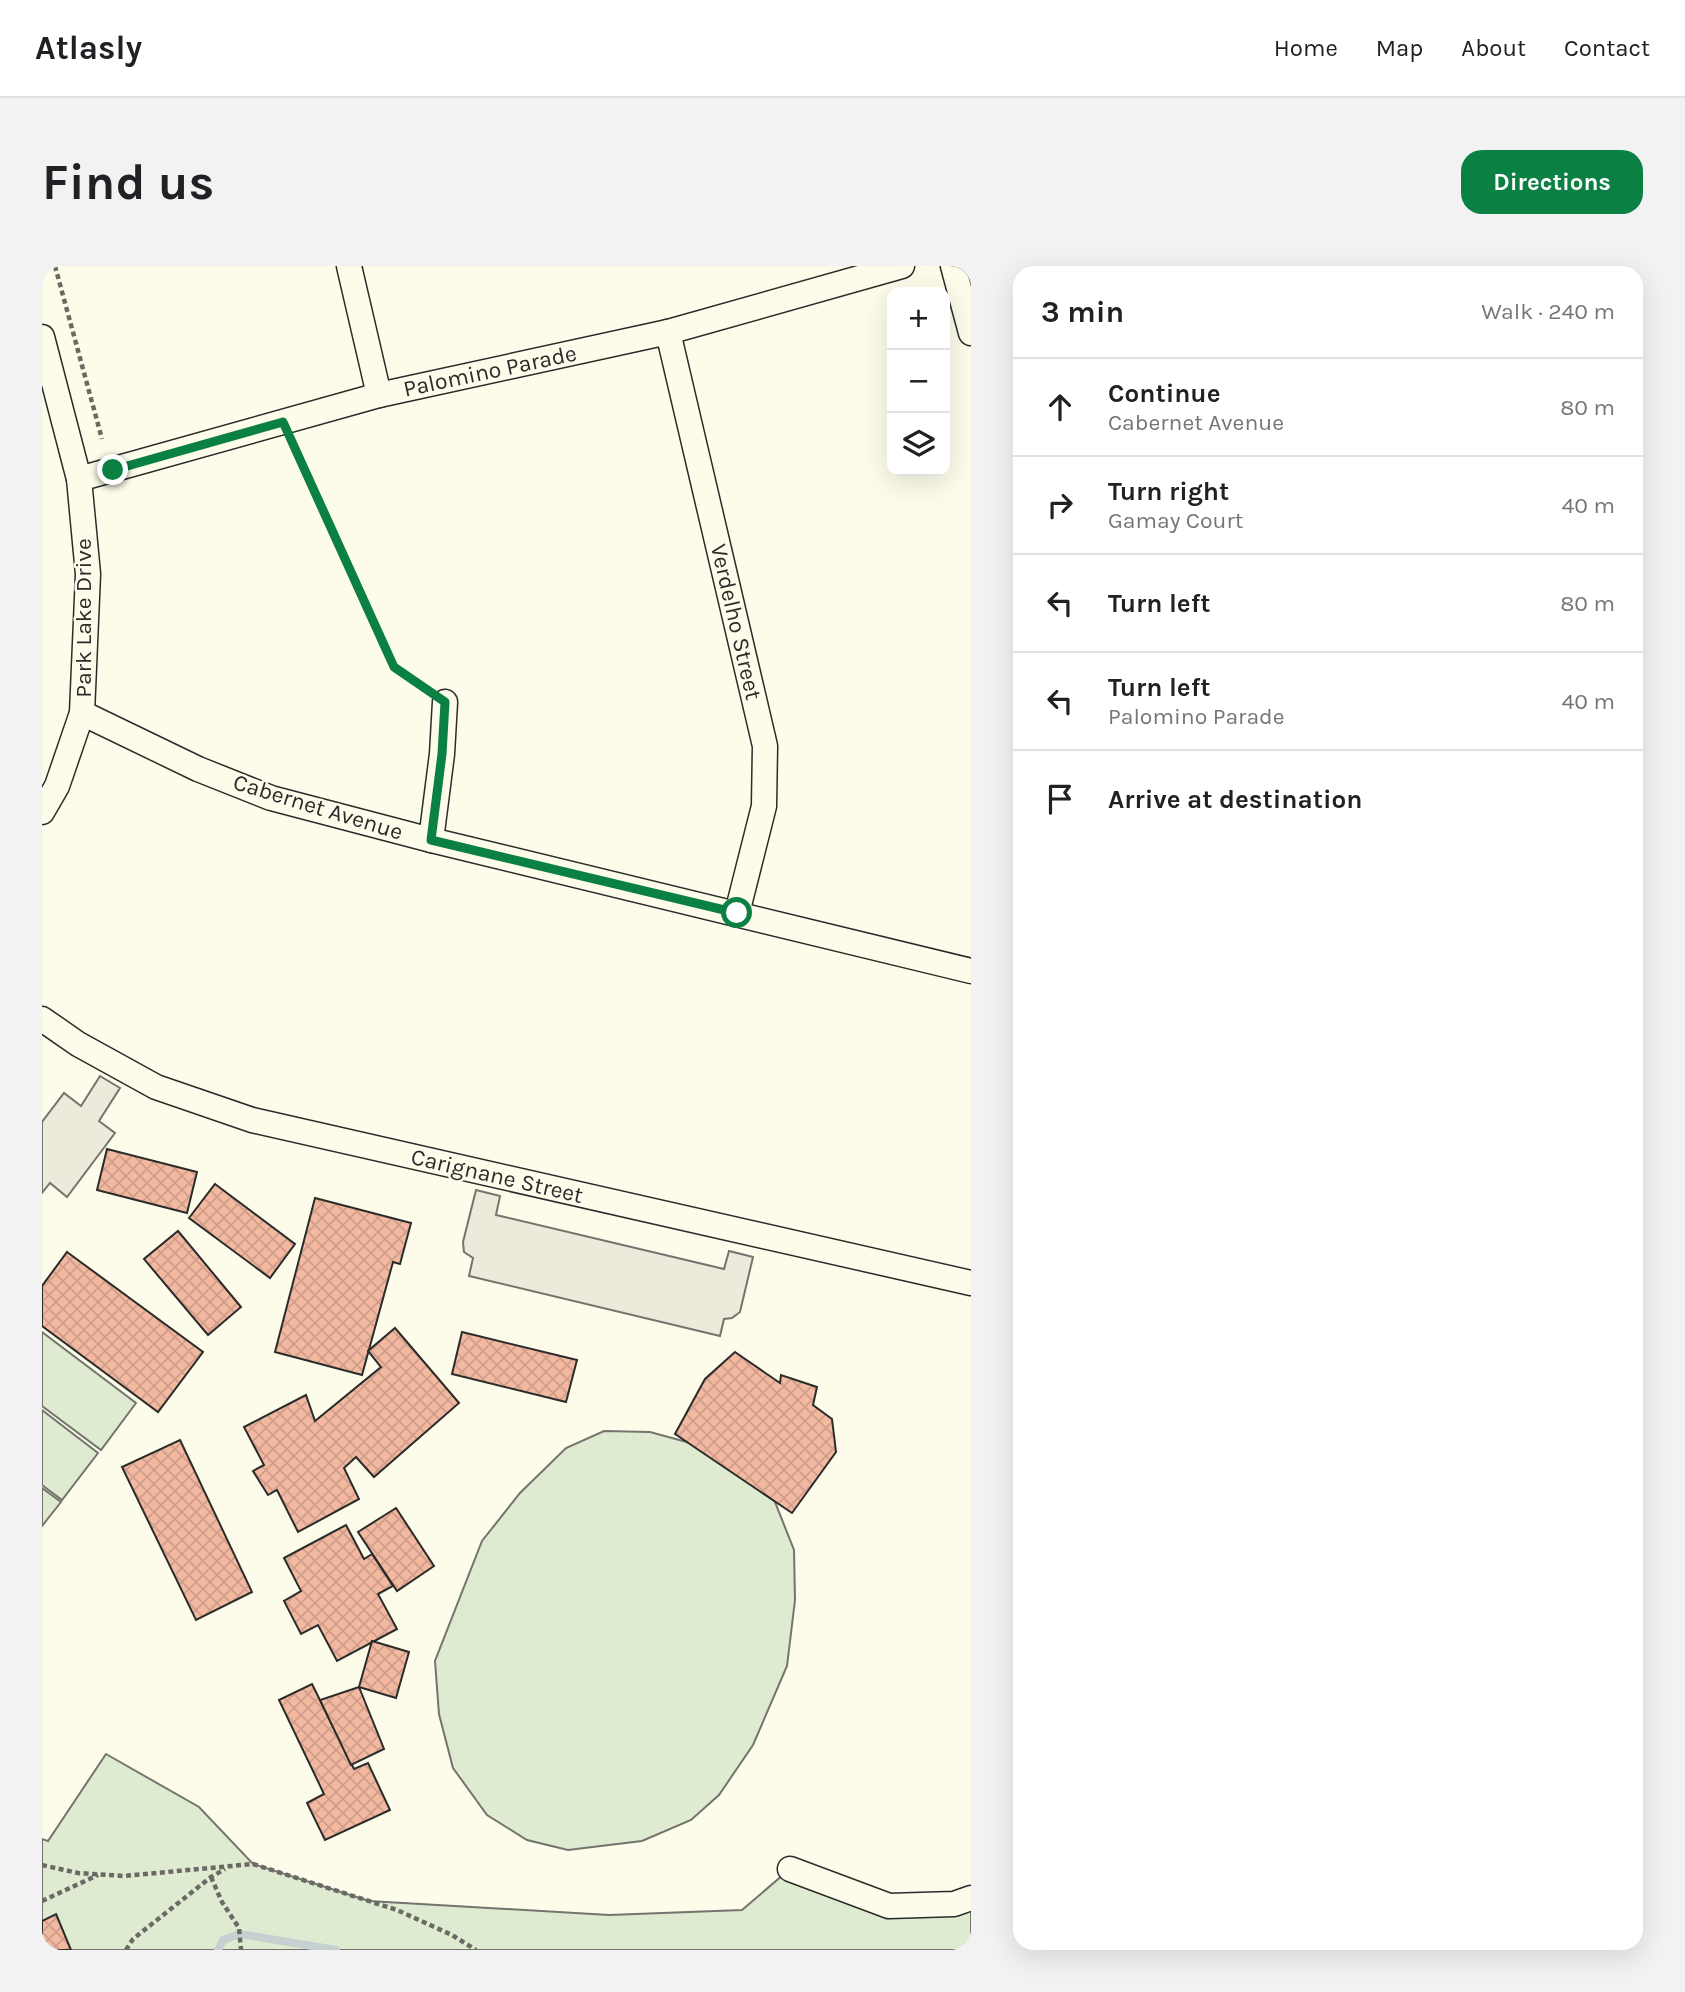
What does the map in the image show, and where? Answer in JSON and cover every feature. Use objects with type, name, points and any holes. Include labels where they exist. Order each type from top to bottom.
[{"type":"street","points":[[349,266],[379,395]]},
{"type":"street","name":"Palomino Parade","points":[[79,479],[379,395],[668,332],[902,266]]},
{"type":"street","points":[[953,266],[971,333]]},
{"type":"street","name":"Verdelho Street","points":[[668,332],[765,746],[764,806],[737,913]]},
{"type":"street","name":"Park Lake Drive","points":[[42,337],[79,479],[88,574],[82,713],[57,786],[42,812]]},
{"type":"street","points":[[431,840],[442,754],[445,702]]},
{"type":"street","name":"Cabernet Avenue","points":[[82,713],[198,769],[271,798],[431,840],[971,971]]},
{"type":"street","name":"Carignane Street","points":[[42,1019],[78,1045],[156,1087],[252,1120],[971,1283]]},
{"type":"street","points":[[790,1869],[889,1906],[954,1903],[971,1898]]},
{"type":"path","points":[[55,266],[102,439]]},
{"type":"path","points":[[283,422],[394,667],[445,702]]},
{"type":"path","points":[[42,1865],[78,1873],[124,1876],[253,1864],[397,1909],[452,1935],[476,1950]]},
{"type":"path","points":[[126,1950],[133,1939],[211,1877],[228,1867]]},
{"type":"path","points":[[42,1901],[99,1874]]},
{"type":"path","points":[[211,1877],[222,1902],[239,1928],[241,1950]]},
{"type":"green space","points":[[42,1332],[136,1403],[101,1450],[42,1406]]},
{"type":"green space","points":[[42,1410],[98,1453],[62,1500],[42,1485]]},
{"type":"green space","points":[[604,1431],[650,1432],[694,1444],[773,1497],[794,1550],[795,1600],[787,1666],[753,1745],[719,1795],[691,1820],[642,1841],[568,1850],[527,1840],[487,1815],[453,1768],[439,1714],[435,1661],[482,1541],[520,1493],[566,1448]]},
{"type":"green space","points":[[42,1488],[61,1502],[42,1526]]},
{"type":"green space","points":[[106,1754],[199,1807],[253,1864],[369,1901],[609,1915],[742,1910],[790,1869],[889,1906],[971,1898],[971,1950],[42,1950],[42,1839],[48,1841]]},
{"type":"shaded area","points":[[100,1076],[120,1088],[99,1121],[115,1133],[67,1197],[50,1183],[42,1193],[42,1122],[64,1093],[81,1106]]},
{"type":"shaded area","points":[[476,1190],[500,1196],[496,1215],[724,1269],[729,1251],[753,1257],[740,1312],[732,1318],[724,1319],[720,1336],[469,1276],[473,1258],[464,1252],[463,1242]]},
{"type":"building","points":[[107,1149],[197,1172],[187,1213],[97,1190]]},
{"type":"building","points":[[215,1184],[295,1244],[270,1278],[189,1218]]},
{"type":"building","points":[[315,1198],[411,1223],[400,1264],[393,1262],[362,1375],[275,1352]]},
{"type":"building","points":[[178,1231],[241,1307],[208,1335],[144,1259]]},
{"type":"building","points":[[67,1252],[203,1352],[158,1412],[42,1326],[42,1286]]},
{"type":"building","points":[[395,1328],[459,1403],[374,1477],[356,1457],[344,1468],[359,1499],[298,1532],[277,1490],[268,1495],[253,1471],[264,1465],[244,1427],[306,1395],[315,1421],[381,1367],[368,1351]]},
{"type":"building","points":[[462,1332],[577,1360],[566,1402],[452,1374]]},
{"type":"building","points":[[735,1352],[780,1383],[781,1375],[817,1387],[813,1405],[832,1419],[836,1452],[792,1513],[675,1434],[705,1379]]},
{"type":"building","points":[[180,1440],[252,1592],[196,1620],[122,1467]]},
{"type":"building","points":[[396,1508],[434,1566],[397,1591],[358,1532]]},
{"type":"building","points":[[346,1525],[364,1559],[372,1554],[393,1586],[378,1594],[397,1629],[337,1661],[318,1625],[301,1634],[284,1601],[301,1591],[284,1558]]},
{"type":"building","points":[[372,1641],[409,1652],[396,1698],[359,1687]]},
{"type":"building","points":[[312,1684],[354,1769],[368,1763],[390,1810],[325,1840],[307,1803],[324,1794],[279,1700]]},
{"type":"building","points":[[359,1687],[384,1749],[351,1765],[320,1700]]},
{"type":"building","points":[[56,1914],[71,1950],[42,1950],[42,1921]]},
{"type":"waterway","points":[[218,1950],[223,1940],[240,1934],[336,1950]]},
{"type":"route","points":[[113,470],[283,422],[394,667],[445,702],[442,754],[431,840],[737,913]]}]
